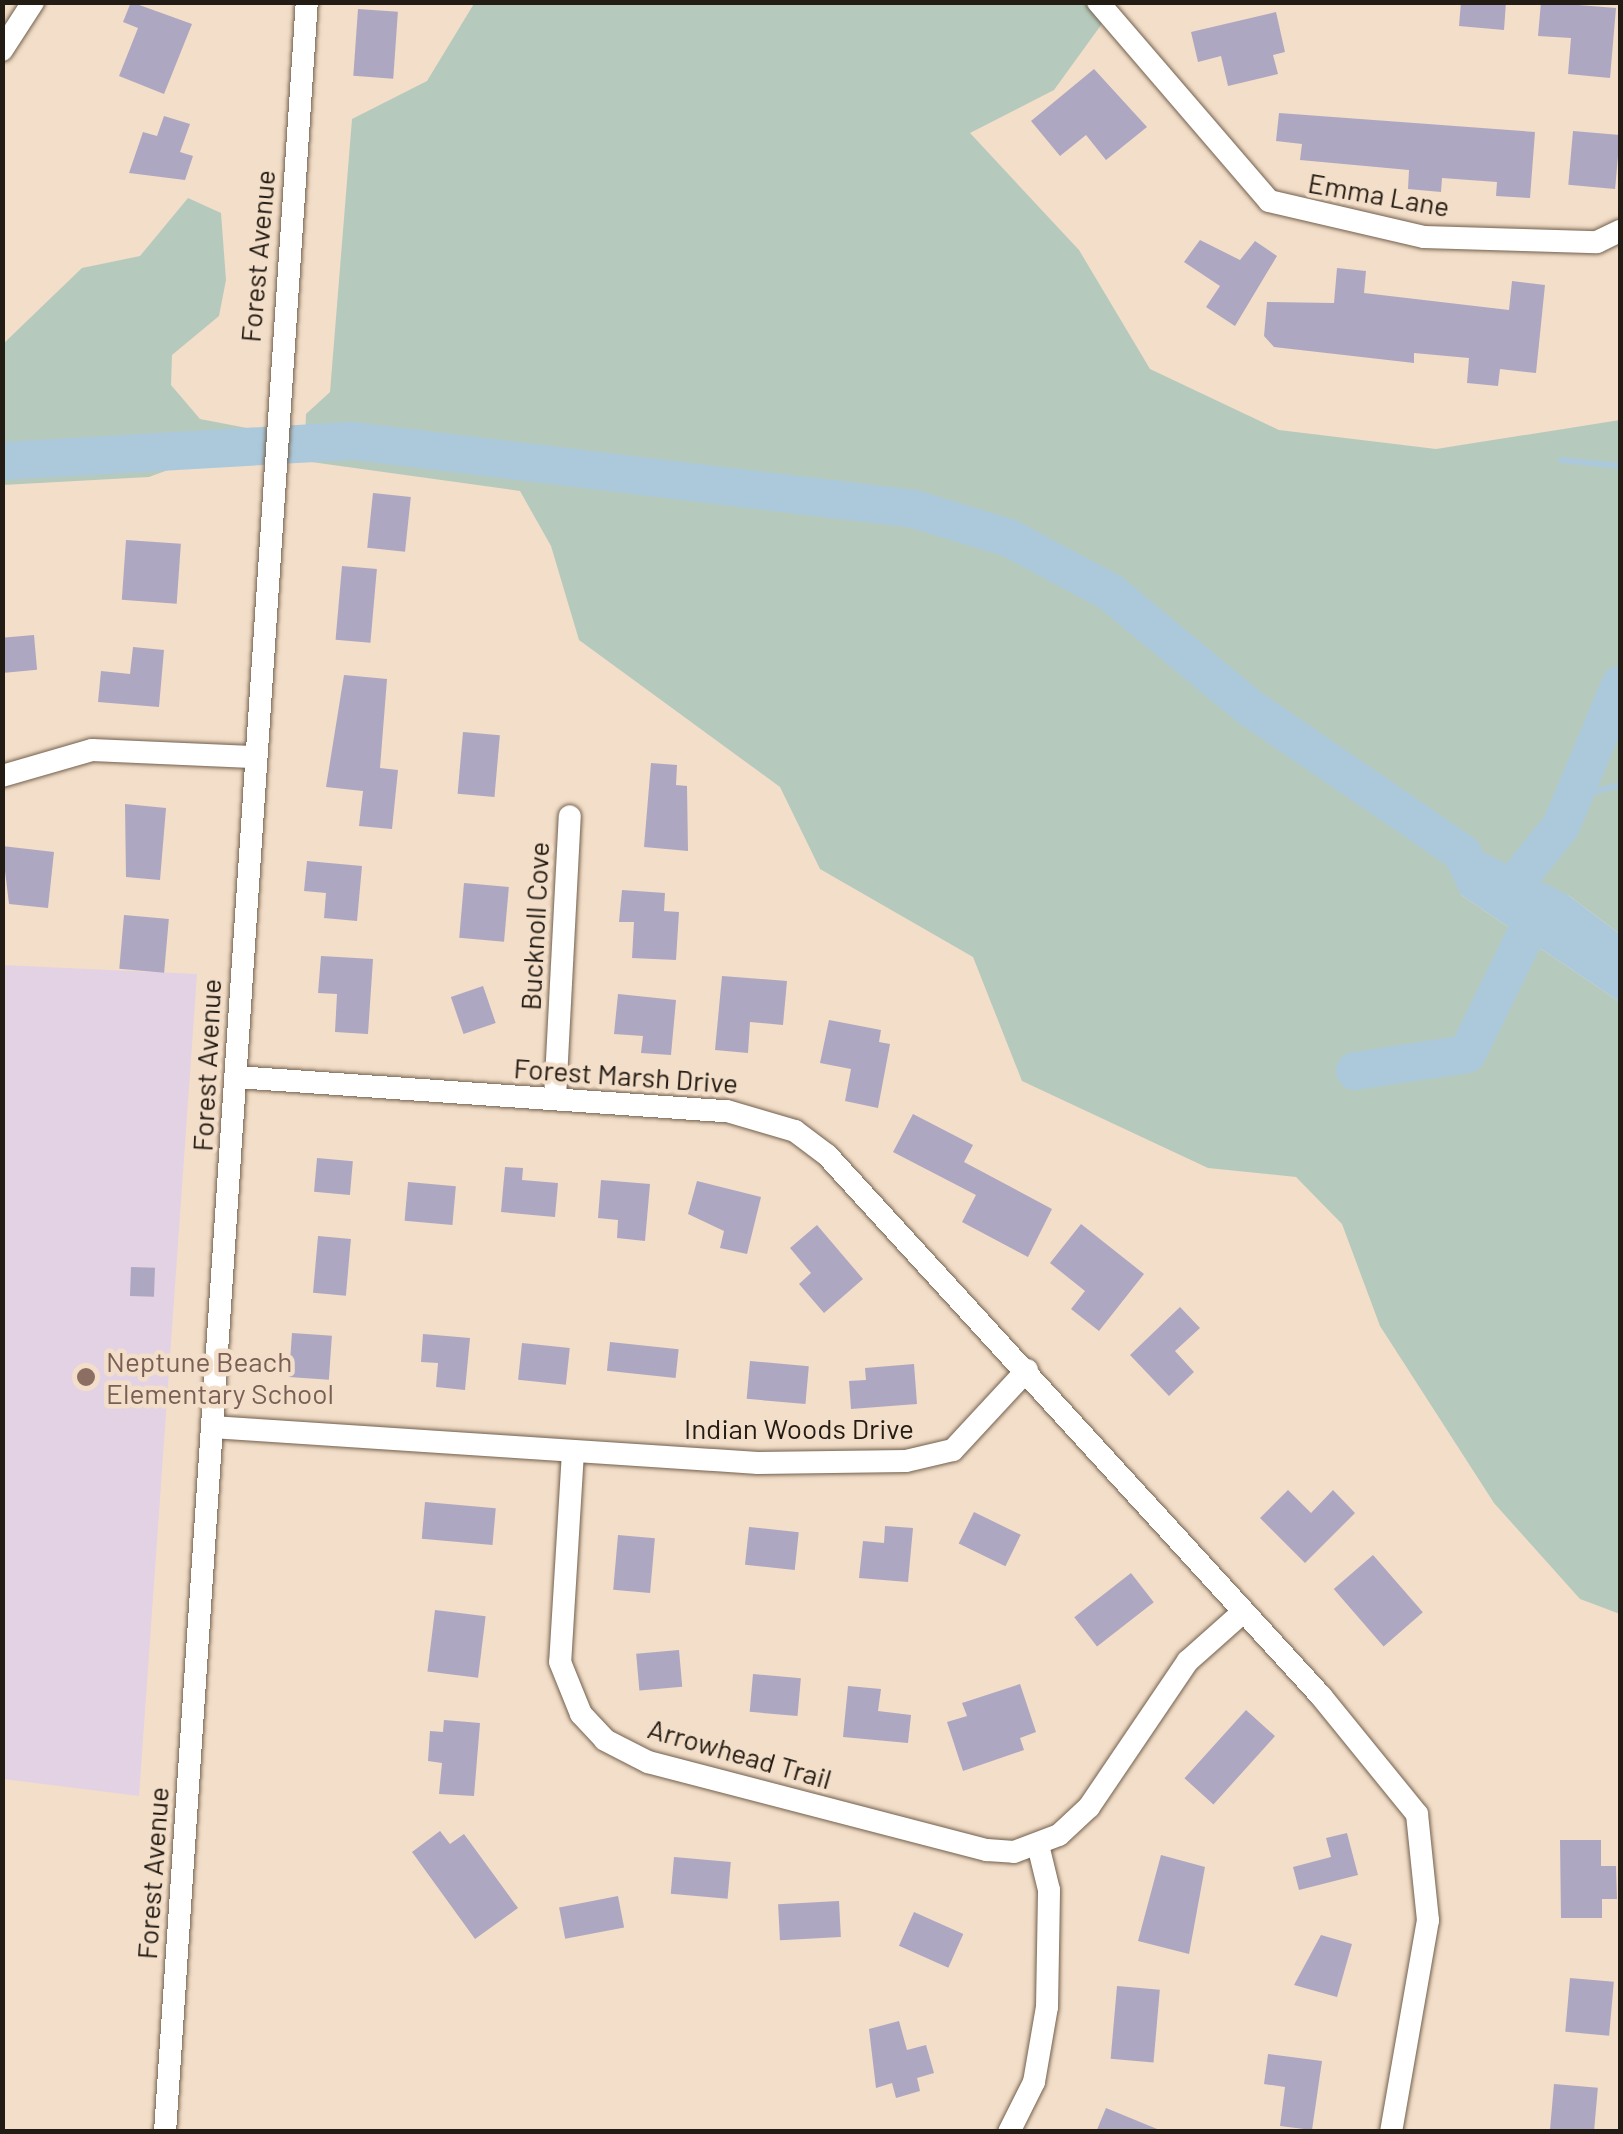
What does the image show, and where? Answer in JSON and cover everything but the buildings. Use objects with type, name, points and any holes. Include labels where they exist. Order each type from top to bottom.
[{"type":"street","points":[[2,50],[33,2]]},
{"type":"street","name":"Forest Avenue","points":[[165,2132],[236,1077],[274,407],[307,2]]},
{"type":"street","name":"Emma Lane","points":[[1098,2],[1269,201],[1424,237],[1597,242],[1620,231]]},
{"type":"street","points":[[2,776],[92,750],[252,757]]},
{"type":"street","name":"Bucknoll Cove","points":[[555,1098],[570,816]]},
{"type":"street","name":"Forest Marsh Drive","points":[[236,1077],[737,1112],[795,1131],[1027,1370]]},
{"type":"street","points":[[1027,1370],[1417,1814],[1428,1920],[1391,2132]]},
{"type":"street","name":"Indian Woods Drive","points":[[212,1426],[758,1463],[929,1458],[953,1450],[1027,1370]]},
{"type":"street","name":"Arrowhead Trail","points":[[573,1452],[560,1662],[581,1714],[604,1740],[648,1762],[987,1850],[1038,1845]]},
{"type":"street","points":[[1009,2132],[1034,2082],[1047,2008],[1048,1890],[1038,1845],[1089,1807],[1188,1661],[1241,1614]]},
{"type":"shaded area","name":"Neptune Beach Elementary School","points":[[2,965],[197,974],[139,1796],[3,1779]]},
{"type":"green space","points":[[475,2],[1117,3],[1054,90],[970,133],[1079,250],[1150,369],[1279,430],[1436,449],[1620,420],[1620,934],[1568,895],[1461,895],[1620,1002],[1620,1614],[1580,1599],[1494,1503],[1380,1326],[1342,1224],[1296,1177],[1208,1168],[1022,1081],[973,957],[820,869],[780,787],[579,640],[551,546],[520,491],[304,461],[306,414],[330,392],[352,119],[427,81]]},
{"type":"green space","points":[[188,198],[221,213],[226,280],[219,316],[172,355],[171,385],[200,419],[247,428],[243,465],[195,460],[149,477],[3,485],[3,344],[82,268],[140,256]]},
{"type":"water","points":[[1426,823],[1568,895],[1620,934],[1620,1002],[1461,895]]},
{"type":"waterway","points":[[2,461],[353,441],[914,509],[1009,538],[1110,592],[1249,707],[1464,854]]},
{"type":"waterway","points":[[1561,460],[1620,466]]},
{"type":"waterway","points":[[1510,889],[1561,826],[1620,685]]},
{"type":"waterway","points":[[1574,797],[1620,785]]},
{"type":"waterway","points":[[1355,1071],[1467,1054],[1537,911]]},
{"type":"place","name":"Neptune Beach Elementary School","points":[[86,1377]]}]
